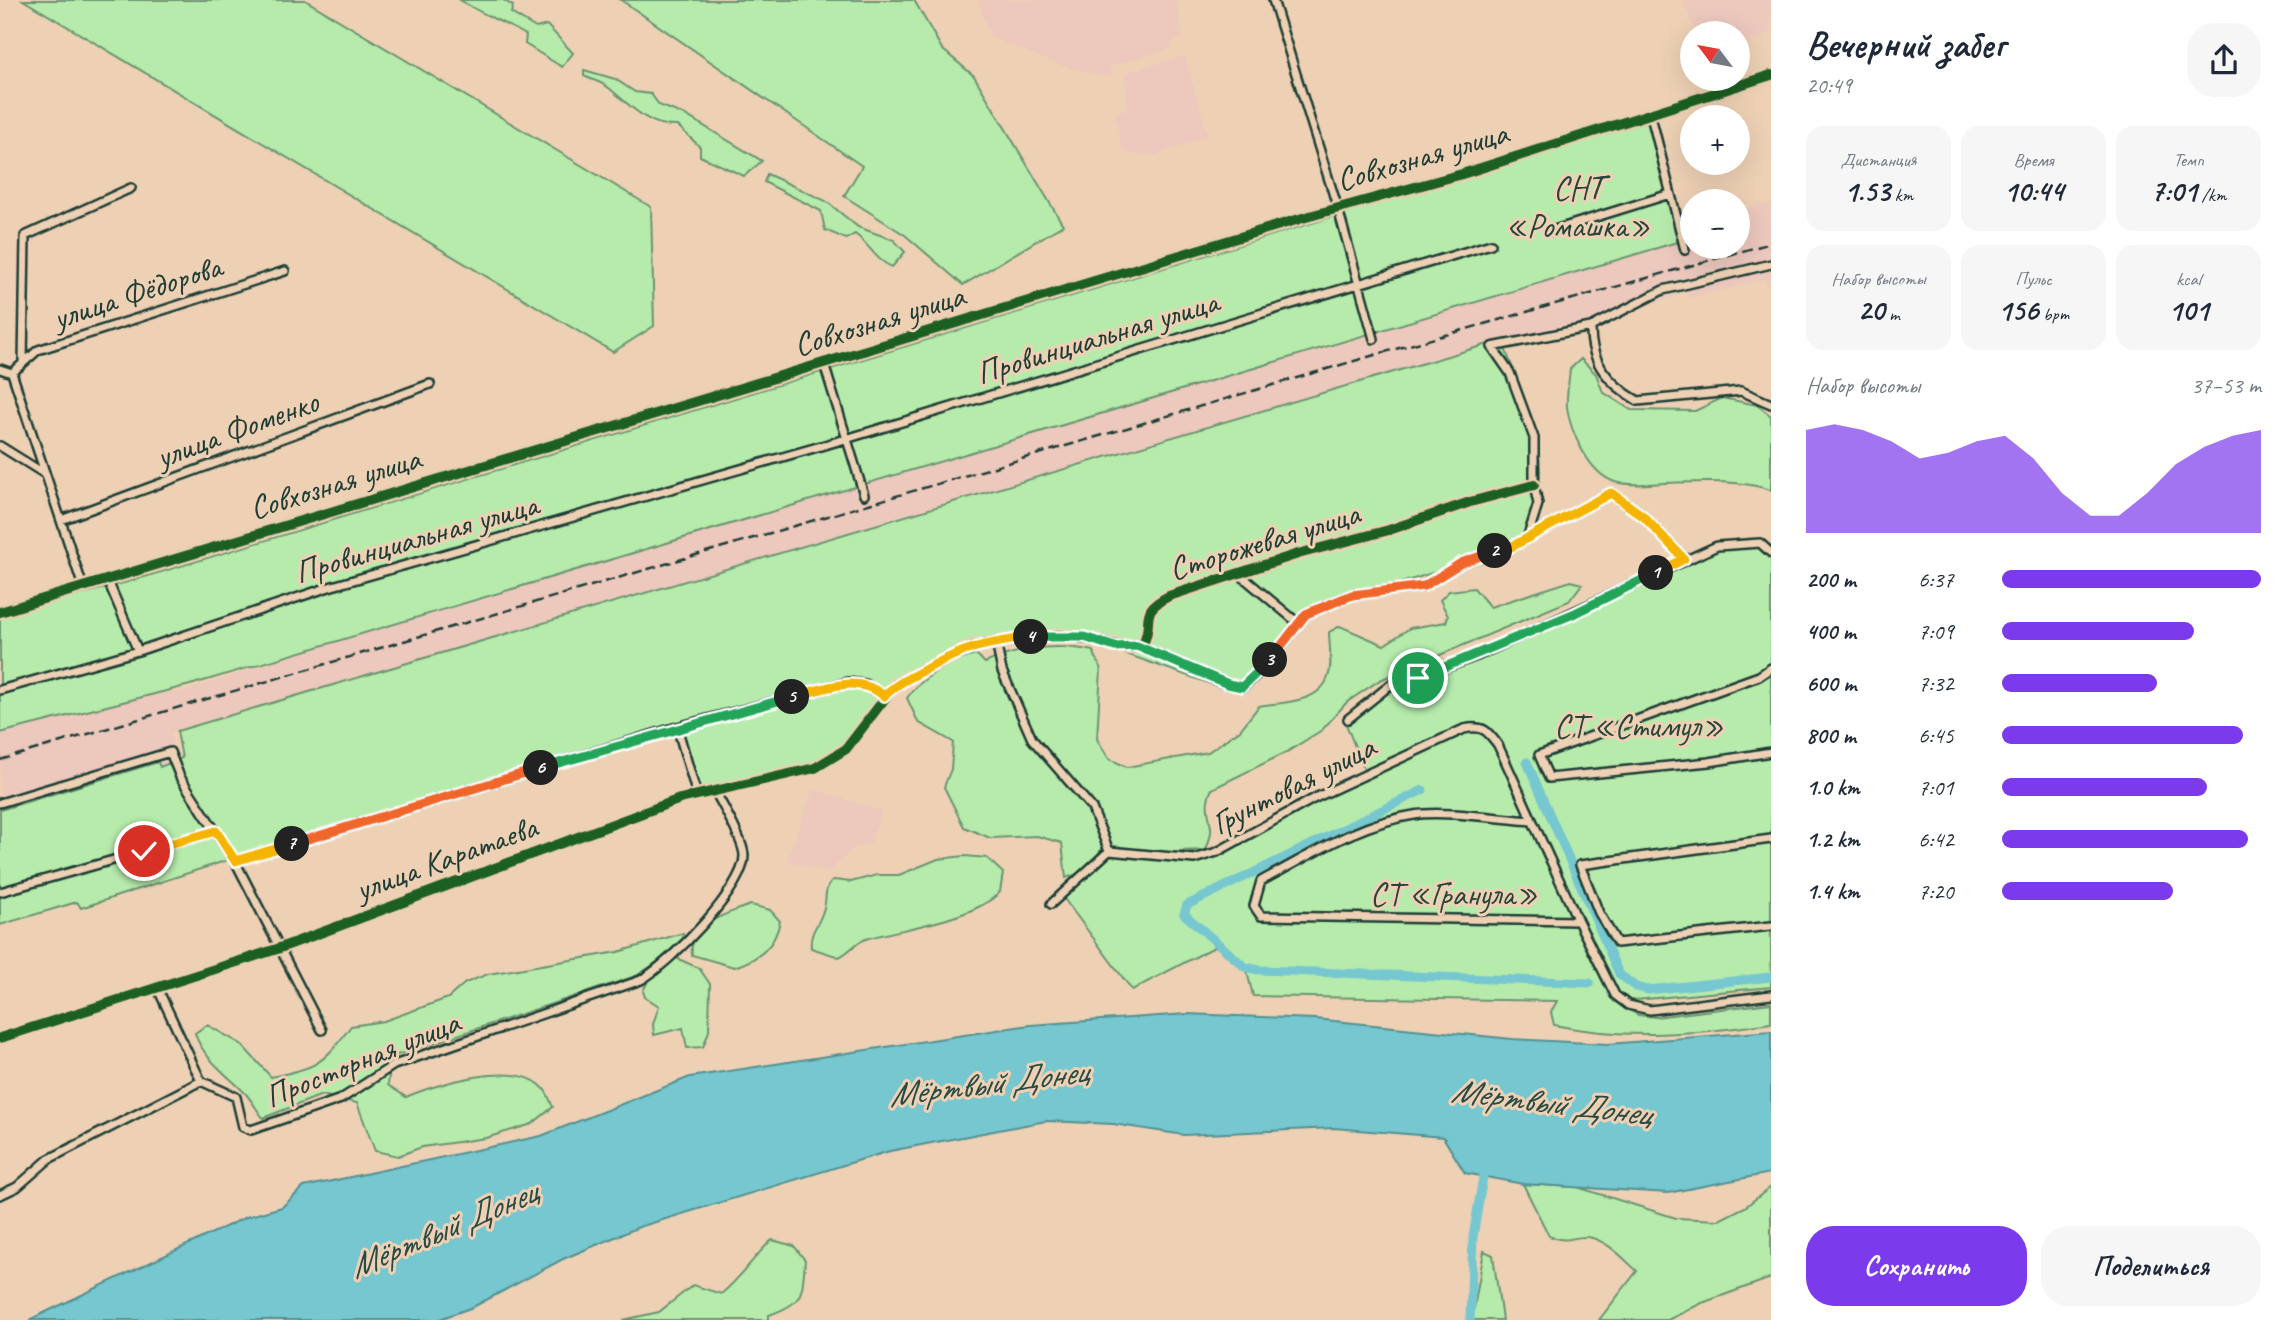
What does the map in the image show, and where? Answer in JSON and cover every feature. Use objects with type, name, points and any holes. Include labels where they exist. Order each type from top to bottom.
[{"type":"street","name":"Совхозная улица","points":[[1273,0],[1338,209]]},
{"type":"street","name":"Совхозная улица","points":[[0,612],[1462,174],[1595,130],[1651,116],[1771,75]]},
{"type":"street","points":[[1651,116],[1680,230]]},
{"type":"street","points":[[23,363],[25,236],[131,188]]},
{"type":"street","points":[[1551,230],[1671,194]]},
{"type":"street","points":[[1338,209],[1374,339]]},
{"type":"street","name":"Провинциальная улица","points":[[0,690],[138,651],[329,587],[849,438],[1491,244]]},
{"type":"street","points":[[1527,539],[1538,504],[1534,485],[1534,438],[1510,373],[1492,347],[1591,327],[1663,290],[1771,264]]},
{"type":"street","name":"улица Фёдорова","points":[[12,373],[38,350],[285,271]]},
{"type":"street","points":[[1591,327],[1591,345],[1603,374],[1638,401],[1741,391],[1771,404]]},
{"type":"street","points":[[824,364],[849,438],[864,495]]},
{"type":"street","points":[[0,369],[12,373],[83,587]]},
{"type":"street","name":"улица Фоменко","points":[[61,520],[430,384]]},
{"type":"street","points":[[0,446],[46,474]]},
{"type":"street","name":"Сторожевая улица","points":[[1137,646],[1143,644],[1146,638],[1147,615],[1152,605],[1168,596],[1534,485]]},
{"type":"street","points":[[235,861],[677,727],[848,682],[865,684],[884,696],[896,684],[955,653],[996,642],[1060,635],[1084,637],[1125,648],[1137,646],[1228,684],[1242,687],[1267,665],[1306,614],[1352,595],[1424,586],[1461,563],[1527,539],[1611,493],[1643,516],[1684,559]]},
{"type":"street","points":[[1348,719],[1394,682],[1422,677],[1477,656],[1573,614],[1684,559],[1723,544],[1760,543],[1771,553]]},
{"type":"street","points":[[1238,573],[1298,623]]},
{"type":"street","points":[[107,579],[138,651]]},
{"type":"street","points":[[996,642],[1002,671],[1032,739],[1092,808],[1109,851],[1051,904]]},
{"type":"street","points":[[1771,668],[1759,676],[1539,755],[1549,778],[1771,752]]},
{"type":"street","name":"улица Каратаева","points":[[0,1038],[277,949],[697,795],[815,768],[846,749],[865,727],[884,696]]},
{"type":"street","name":"Грунтовая улица","points":[[1109,851],[1194,859],[1217,852],[1315,798],[1464,729],[1476,726],[1486,729],[1498,745],[1607,983],[1628,1005],[1650,1010],[1771,995]]},
{"type":"street","points":[[677,727],[697,795]]},
{"type":"street","points":[[0,803],[170,752],[180,777],[235,861],[277,949],[290,967],[322,1030]]},
{"type":"street","name":"Просторная улица","points":[[201,1081],[236,1097],[243,1128],[251,1130],[341,1099],[394,1065],[641,980],[694,936],[720,901],[744,858],[715,791]]},
{"type":"street","points":[[1532,821],[1415,814],[1350,835],[1261,881],[1255,906],[1261,916],[1578,921]]},
{"type":"street","points":[[0,892],[216,831]]},
{"type":"street","points":[[1771,839],[1580,864],[1600,913],[1618,943],[1771,926]]},
{"type":"street","points":[[0,1195],[17,1187],[50,1159],[201,1081],[157,988]]},
{"type":"shaded area","points":[[978,0],[1176,0],[1183,39],[1171,42],[1172,48],[1110,66],[1111,76],[1104,77],[1054,63],[990,37]]},
{"type":"shaded area","points":[[1682,0],[1771,0],[1771,33],[1750,42],[1750,21],[1691,21]]},
{"type":"shaded area","points":[[1185,56],[1208,136],[1156,155],[1123,153],[1115,113],[1128,108],[1124,73]]},
{"type":"shaded area","points":[[1771,203],[1771,284],[1767,285],[1764,279],[1689,299],[1686,292],[1602,322],[1595,330],[1490,344],[171,731],[174,761],[0,817],[0,730],[101,701],[186,691],[397,621],[1383,324],[1680,242],[1680,259],[1750,259],[1750,207]]},
{"type":"shaded area","points":[[813,789],[882,811],[870,844],[853,848],[830,872],[787,861]]},
{"type":"green space","points":[[23,0],[305,0],[651,207],[654,326],[613,352]]},
{"type":"green space","points":[[460,0],[503,0],[513,6],[511,13],[536,28],[547,25],[573,53],[562,67],[525,44],[526,35]]},
{"type":"green space","points":[[621,0],[914,0],[942,49],[974,76],[1063,225],[963,285],[905,235],[844,196],[862,166]]},
{"type":"green space","points":[[584,70],[615,79],[635,92],[651,94],[659,105],[687,116],[762,161],[744,176],[700,156],[700,147],[678,126],[668,126],[649,119],[606,86],[584,76]]},
{"type":"green space","name":"СНТ «Ромашка»","points":[[1652,120],[1680,225],[1680,241],[190,685],[0,733],[0,616],[131,581]]},
{"type":"green space","points":[[767,174],[826,201],[858,227],[894,240],[905,252],[892,267],[855,234],[846,239],[825,230],[821,211],[764,182]]},
{"type":"green space","points":[[1502,340],[1533,424],[1540,459],[1538,493],[1520,540],[1489,546],[1445,569],[1312,611],[1266,674],[1244,689],[1228,690],[1095,643],[1067,640],[990,648],[931,663],[894,686],[834,760],[699,797],[676,727],[244,863],[234,858],[81,908],[77,902],[0,925],[0,810],[158,762],[160,767],[182,758],[177,731]]},
{"type":"green space","points":[[1581,359],[1596,374],[1603,392],[1631,410],[1695,411],[1722,398],[1757,405],[1771,416],[1771,490],[1718,482],[1627,484],[1606,477],[1582,450],[1569,417],[1567,398],[1570,369]]},
{"type":"green space","points":[[1743,542],[1763,545],[1771,555],[1771,987],[1615,1002],[1638,1015],[1655,1017],[1771,1003],[1771,1023],[1662,1034],[1608,1033],[1554,1025],[1551,1012],[1557,1001],[1253,996],[1245,963],[1222,943],[1132,990],[1062,896],[1118,847],[1102,849],[1083,872],[1066,878],[1062,843],[1037,836],[990,838],[964,827],[944,787],[951,769],[953,742],[918,722],[907,698],[920,683],[948,665],[968,657],[977,655],[985,663],[1038,648],[1066,647],[1093,651],[1101,669],[1097,739],[1109,759],[1127,767],[1208,752],[1240,730],[1259,706],[1298,700],[1317,692],[1329,672],[1329,632],[1340,626],[1384,645],[1410,628],[1446,622],[1448,616],[1440,600],[1449,591],[1474,588],[1490,607],[1571,581],[1582,584],[1569,601],[1380,680],[1347,702],[1322,730],[1285,753],[1212,789],[1208,804],[1211,833],[1206,850],[1179,851],[1205,853],[1365,772],[1344,719],[1393,685],[1530,631],[1691,555]]},
{"type":"green space","points":[[965,856],[987,858],[1003,873],[1000,892],[988,902],[937,922],[866,939],[839,957],[811,948],[811,937],[823,911],[827,890],[834,880],[851,882],[877,875],[899,875],[938,859]]},
{"type":"green space","points":[[751,905],[770,910],[780,921],[774,938],[764,951],[734,967],[692,955],[692,944],[703,927]]},
{"type":"green space","points":[[683,933],[684,945],[636,976],[391,1057],[388,1085],[406,1097],[456,1081],[497,1075],[515,1075],[531,1080],[545,1090],[553,1107],[532,1124],[486,1138],[422,1147],[398,1156],[375,1151],[357,1103],[322,1095],[263,1118],[246,1094],[210,1059],[195,1033],[207,1025],[241,1044],[271,1077],[318,1062],[333,1049],[351,1026],[384,1021],[448,998],[465,983],[488,974],[618,952]]},
{"type":"green space","points":[[676,958],[699,968],[710,984],[709,1031],[703,1047],[687,1048],[683,1028],[654,1035],[653,1024],[659,1006],[645,997],[643,991],[648,981]]},
{"type":"green space","points":[[1523,1184],[1577,1187],[1676,1218],[1719,1220],[1745,1207],[1771,1187],[1771,1278],[1702,1303],[1668,1320],[1599,1320],[1637,1271],[1601,1241],[1587,1237],[1562,1239],[1549,1236]]},
{"type":"green space","points":[[772,1240],[794,1246],[805,1260],[799,1296],[789,1306],[769,1315],[769,1320],[623,1320],[659,1312],[693,1285],[721,1294]]},
{"type":"green space","points":[[1484,1251],[1493,1255],[1502,1320],[1472,1320]]},
{"type":"water","name":"Мёртвый Донец","points":[[1187,1014],[1315,1019],[1512,1039],[1608,1044],[1771,1031],[1771,1173],[1668,1193],[1523,1184],[1465,1173],[1443,1137],[1334,1128],[1184,1135],[1113,1124],[1046,1121],[890,1151],[639,1227],[563,1259],[473,1307],[437,1320],[29,1320],[246,1217],[282,1207],[304,1187],[541,1136],[690,1077],[1030,1025]]},
{"type":"waterway","points":[[1527,762],[1619,974],[1636,987],[1648,990],[1771,977]]},
{"type":"waterway","points":[[1423,790],[1187,905],[1184,914],[1245,967],[1259,970],[1590,983]]},
{"type":"waterway","points":[[1470,1320],[1473,1237],[1485,1165]]},
{"type":"railway","points":[[0,760],[1378,354],[1771,243]]},
{"type":"cycle path","points":[[0,612],[1306,217],[1462,174],[1771,75]]},
{"type":"cycle path","points":[[0,1038],[277,949],[680,799],[815,768],[846,749],[896,684],[973,646],[1060,635],[1133,648],[1143,644],[1148,617],[1153,607],[1169,596],[1298,554],[1389,530],[1470,502],[1534,485]]},
{"type":"route","points":[[144,851],[216,831],[235,861],[677,727],[848,682],[865,684],[884,696],[896,684],[955,653],[973,646],[1034,636],[1084,637],[1115,647],[1137,646],[1228,684],[1242,687],[1267,665],[1306,614],[1352,595],[1424,586],[1461,563],[1479,555],[1509,548],[1611,493],[1643,516],[1684,559],[1573,614],[1477,656],[1418,678]]},
{"type":"park label","name":"СТ «Стимул»","points":[[1639,726]]},
{"type":"park label","name":"СТ «Гранула»","points":[[1454,894]]}]
